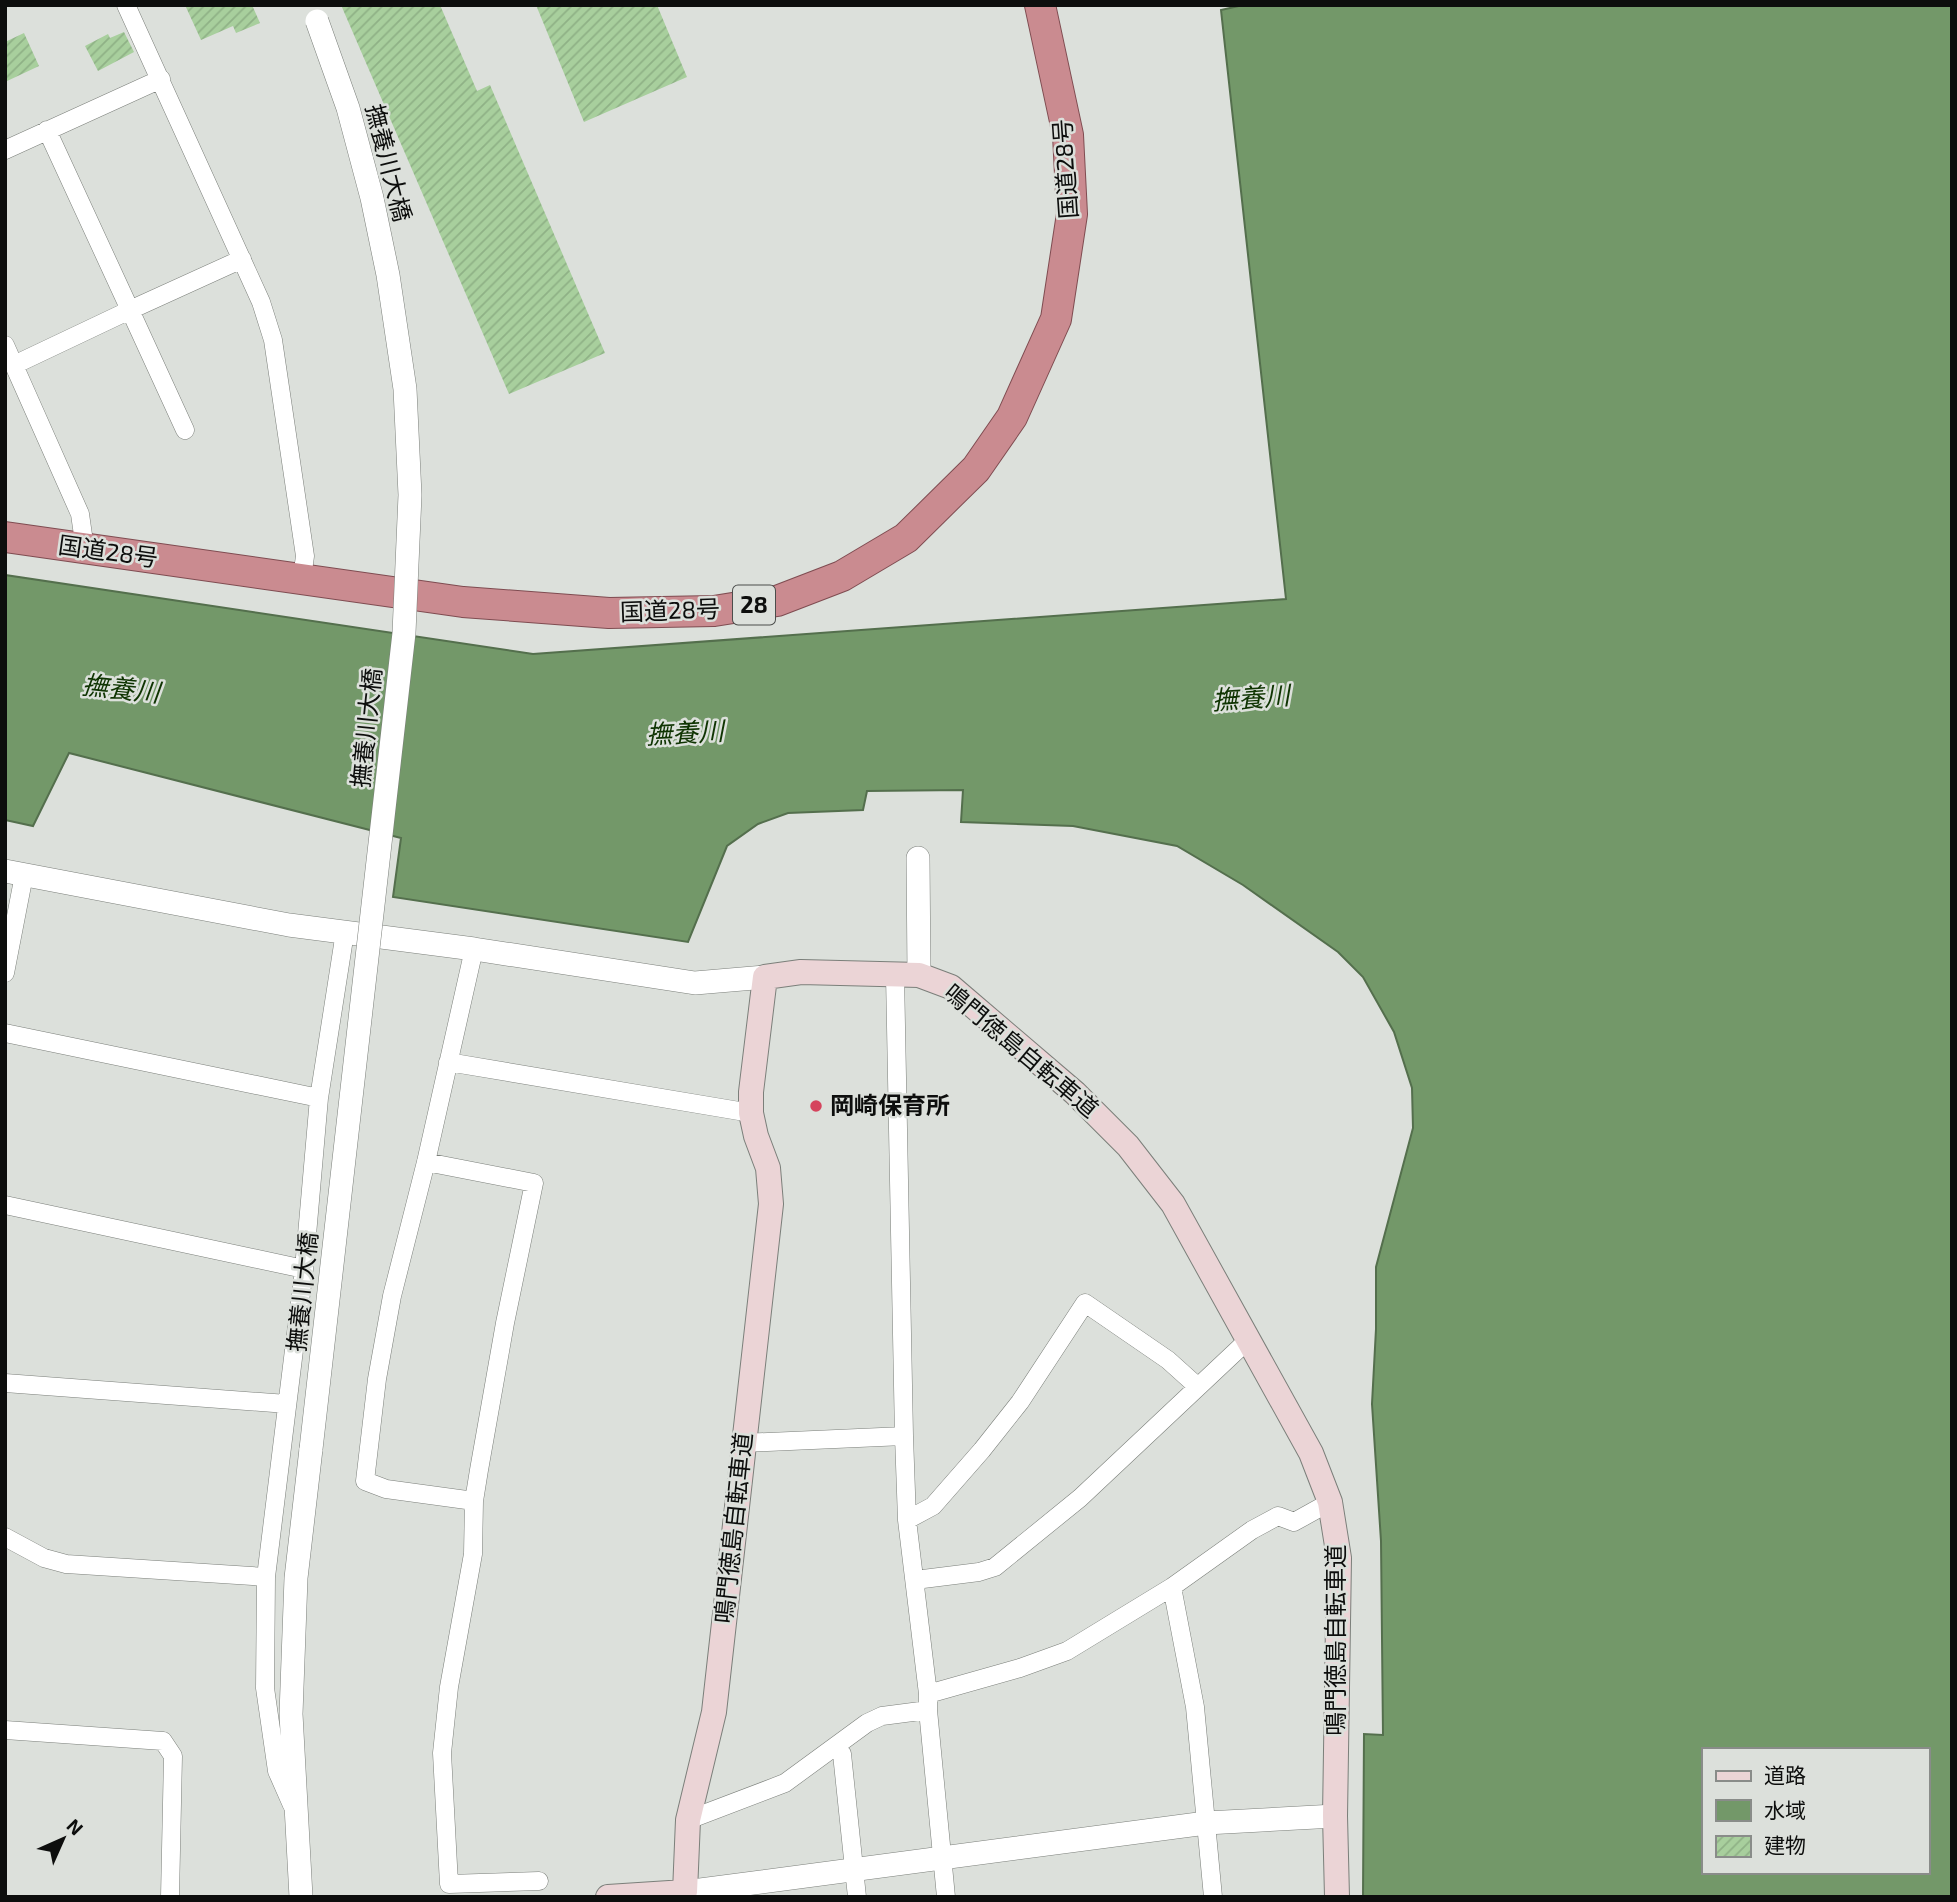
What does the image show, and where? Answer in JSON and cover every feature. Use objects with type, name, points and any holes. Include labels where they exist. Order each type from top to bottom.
[{"type":"highway","name":"国道28号","points":[[5,537],[463,602],[609,613],[714,611],[777,601],[842,576],[906,538],[976,469],[1012,417],[1056,319],[1072,214],[1068,135],[1041,5]]},
{"type":"main road","name":"鳴門徳島自転車道","points":[[686,1895],[688,1820],[714,1712],[771,1204],[768,1168],[751,1113],[751,1092],[765,977],[801,972],[907,975],[951,987],[1075,1093],[1128,1146],[1172,1204],[1311,1453],[1330,1502],[1339,1558],[1335,1816],[1337,1897]]},
{"type":"main road","points":[[608,1897],[686,1895]]},
{"type":"street","points":[[126,5],[261,302],[274,340],[305,556],[302,578]]},
{"type":"street","name":"撫養川大橋","points":[[301,1897],[291,1714],[296,1578],[404,633],[410,495],[405,390],[388,275],[372,198],[348,108],[313,13]]},
{"type":"street","points":[[5,150],[161,79]]},
{"type":"street","points":[[47,130],[185,430]]},
{"type":"street","points":[[85,549],[80,513],[8,353],[130,310],[242,259]]},
{"type":"street","points":[[918,858],[907,975],[904,1436],[907,1520],[928,1702],[946,1897]]},
{"type":"street","points":[[5,973],[15,873],[289,925],[474,949],[695,983],[765,977]]},
{"type":"street","points":[[296,1815],[277,1771],[265,1688],[266,1577],[304,1269],[319,1098],[345,932]]},
{"type":"street","points":[[474,949],[389,1310],[377,1379],[365,1481],[386,1489],[474,1500]]},
{"type":"street","points":[[5,1033],[319,1098]]},
{"type":"street","points":[[447,1062],[751,1113]]},
{"type":"street","points":[[426,1162],[534,1183],[505,1323],[474,1500],[473,1554],[449,1687],[442,1753],[449,1884],[538,1881]]},
{"type":"street","points":[[5,1205],[304,1269]]},
{"type":"street","points":[[907,1520],[933,1506],[982,1450],[1020,1402],[1085,1303],[1168,1360],[1198,1387]]},
{"type":"street","points":[[915,1580],[979,1572],[995,1567],[1080,1498],[1248,1340]]},
{"type":"street","points":[[5,1383],[287,1404]]},
{"type":"street","points":[[743,1443],[904,1436]]},
{"type":"street","points":[[688,1820],[785,1783],[867,1723],[882,1716],[1067,1651],[1172,1587],[1251,1530],[1278,1516],[1294,1522],[1330,1502]]},
{"type":"street","points":[[5,1537],[44,1558],[66,1564],[266,1577]]},
{"type":"street","points":[[1172,1587],[1195,1707],[1213,1897]]},
{"type":"street","points":[[5,1730],[163,1741],[173,1756],[170,1897]]},
{"type":"street","points":[[834,1747],[842,1754],[857,1897]]},
{"type":"street","points":[[686,1895],[1206,1823],[1335,1816]]},
{"type":"water","name":"撫養川","points":[[1243,5],[1952,5],[1952,1897],[1363,1897],[1364,1734],[1383,1735],[1381,1541],[1372,1404],[1376,1267],[1413,1128],[1412,1088],[1394,1032],[1363,977],[1338,952],[1243,885],[1177,846],[1073,826],[961,822],[963,790],[867,791],[863,810],[788,813],[758,824],[727,846],[688,942],[393,897],[401,838],[69,753],[33,826],[5,820],[5,575],[533,654],[1286,599],[1221,10]]},
{"type":"building","points":[[185,5],[252,5],[260,23],[236,33],[233,26],[201,40]]},
{"type":"building","points":[[341,5],[440,5],[477,91],[490,85],[605,353],[509,394]]},
{"type":"building","points":[[536,5],[657,5],[687,77],[584,122]]},
{"type":"building","points":[[124,32],[134,52],[98,71],[85,46],[108,34],[110,38]]},
{"type":"building","points":[[24,33],[39,66],[5,82],[5,42]]},
{"type":"place","name":"岡崎保育所","points":[[816,1106]]}]
